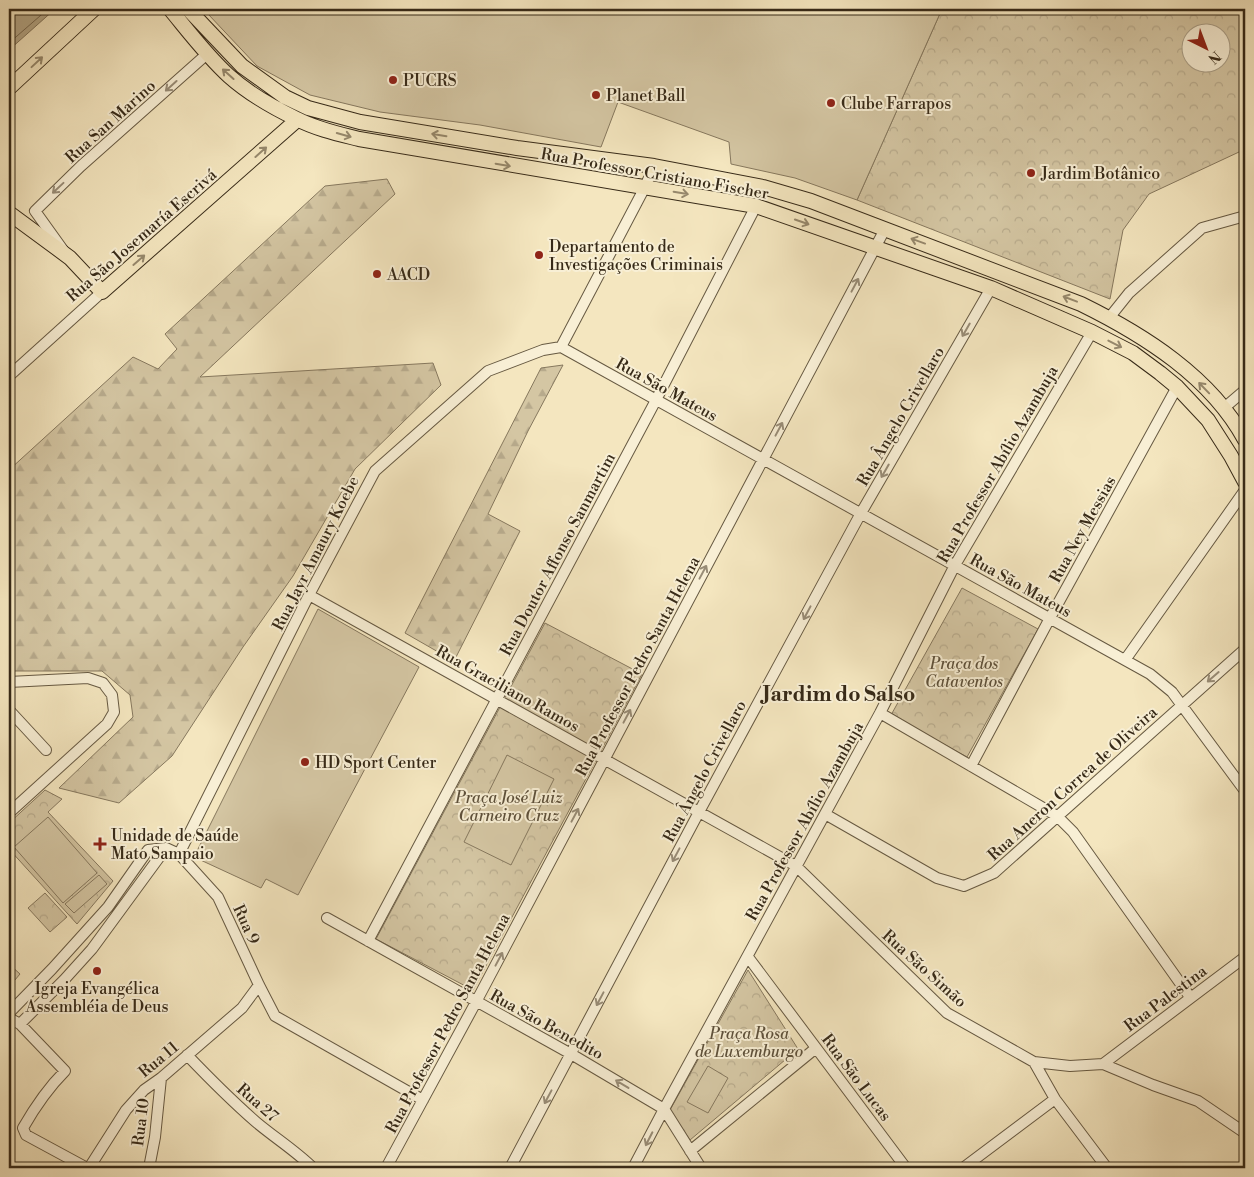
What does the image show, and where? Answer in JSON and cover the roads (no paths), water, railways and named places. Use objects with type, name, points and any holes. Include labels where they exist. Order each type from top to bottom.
[{"type":"main road","points":[[9,88],[94,9]]},
{"type":"main road","name":"Rua Professor Cristiano Fischer","points":[[170,9],[207,54],[229,76],[254,94],[297,120],[325,130],[359,139],[756,206],[991,288],[1092,332],[1133,353],[1177,387],[1208,420],[1245,482]]},
{"type":"main road","name":"Rua Professor Cristiano Fischer","points":[[189,9],[242,66],[285,97],[308,108],[360,122],[517,148],[654,166],[764,187],[811,201],[1082,304],[1109,318],[1169,355],[1224,408],[1245,440]]},
{"type":"main road","points":[[254,94],[308,108]]},
{"type":"main road","name":"Rua São Josemaría Escrivá","points":[[102,292],[297,120]]},
{"type":"main road","points":[[569,174],[573,155]]},
{"type":"main road","points":[[9,212],[70,258],[102,292]]},
{"type":"street","name":"Rua San Marino","points":[[70,258],[35,211],[81,166],[207,54]]},
{"type":"street","points":[[561,347],[645,187],[654,166]]},
{"type":"street","name":"Rua Doutor Affonso Sanmartim","points":[[368,941],[656,400],[756,206]]},
{"type":"street","points":[[1109,318],[1129,293],[1202,228],[1245,216]]},
{"type":"street","name":"Rua Professor Pedro Santa Helena","points":[[386,1168],[476,1002],[885,229]]},
{"type":"street","name":"Rua Ângelo Crivellaro","points":[[510,1168],[699,812],[861,513],[991,288]]},
{"type":"street","name":"Rua São Josemaría Escrivá","points":[[9,376],[102,292]]},
{"type":"street","name":"Rua Professor Abílio Azambuja","points":[[633,1168],[880,714],[955,565],[1092,332]]},
{"type":"street","name":"Rua São Mateus","points":[[561,347],[1150,674],[1172,692],[1245,791]]},
{"type":"street","name":"Rua Jayr Amaury Koebe","points":[[179,854],[375,471],[488,371],[544,350],[561,347]]},
{"type":"street","name":"Rua Ney Messias","points":[[971,766],[1177,387]]},
{"type":"street","points":[[1224,408],[1245,390]]},
{"type":"street","points":[[1125,660],[1245,490]]},
{"type":"street","name":"Rua Graciliano Ramos","points":[[310,595],[796,866]]},
{"type":"street","name":"Rua Aneron Correa de Oliveira","points":[[825,814],[936,878],[964,886],[994,873],[1245,649]]},
{"type":"street","points":[[9,682],[88,678],[103,683],[112,695],[114,712],[108,724],[9,813]]},
{"type":"street","points":[[9,710],[46,750]]},
{"type":"street","points":[[880,714],[1057,816],[1073,832],[1190,997]]},
{"type":"street","points":[[11,1008],[108,908],[148,850],[166,848],[179,854]]},
{"type":"street","points":[[20,1024],[92,949],[166,848]]},
{"type":"street","name":"Rua 9","points":[[179,854],[218,897],[275,1016],[423,1100]]},
{"type":"street","name":"Rua São Simão","points":[[796,866],[947,1013],[1034,1062],[1070,1066],[1103,1064],[1198,1101],[1245,1133]]},
{"type":"street","name":"Rua São Benedito","points":[[327,918],[571,1054],[664,1109],[701,1168]]},
{"type":"street","name":"Rua Palestina","points":[[1103,1064],[1245,956]]},
{"type":"street","name":"Rua São Lucas","points":[[748,957],[906,1168]]},
{"type":"street","name":"Rua 11","points":[[88,1168],[126,1110],[144,1090],[161,1078],[242,1008],[259,985]]},
{"type":"street","points":[[9,1018],[20,1024],[64,1071],[48,1087],[35,1106],[23,1128],[26,1135],[88,1168]]},
{"type":"street","points":[[690,1151],[816,1048]]},
{"type":"street","name":"Rua 27","points":[[187,1055],[245,1113],[301,1156],[313,1168]]},
{"type":"street","points":[[1034,1062],[1056,1098],[1107,1168]]},
{"type":"street","name":"Rua 10","points":[[148,1168],[155,1137],[161,1078]]},
{"type":"street","points":[[963,1168],[1056,1098]]},
{"type":"water","points":[[21,9],[55,9],[9,50],[9,20]]},
{"type":"place","name":"PUCRS","points":[[393,80]]},
{"type":"place","name":"Planet Ball","points":[[596,95]]},
{"type":"place","name":"Clube Farrapos","points":[[831,103]]},
{"type":"place","name":"Jardim Botânico","points":[[1031,173]]},
{"type":"place","name":"Departamento de Investigações Criminais","points":[[539,255]]},
{"type":"place","name":"AACD","points":[[377,274]]},
{"type":"place","name":"HD Sport Center","points":[[305,762]]},
{"type":"place","name":"Unidade de Saúde Mato Sampaio","points":[[100,844]]},
{"type":"place","name":"Igreja Evangélica Assembléia de Deus","points":[[97,971]]},
{"type":"district","name":"Jardim do Salso","points":[[839,694]]},
{"type":"park label","name":"Praça dos Cataventos","points":[[964,672]]},
{"type":"park label","name":"Praça José Luiz Carneiro Cruz","points":[[509,806]]},
{"type":"park label","name":"Praça Rosa de Luxemburgo","points":[[749,1042]]}]
